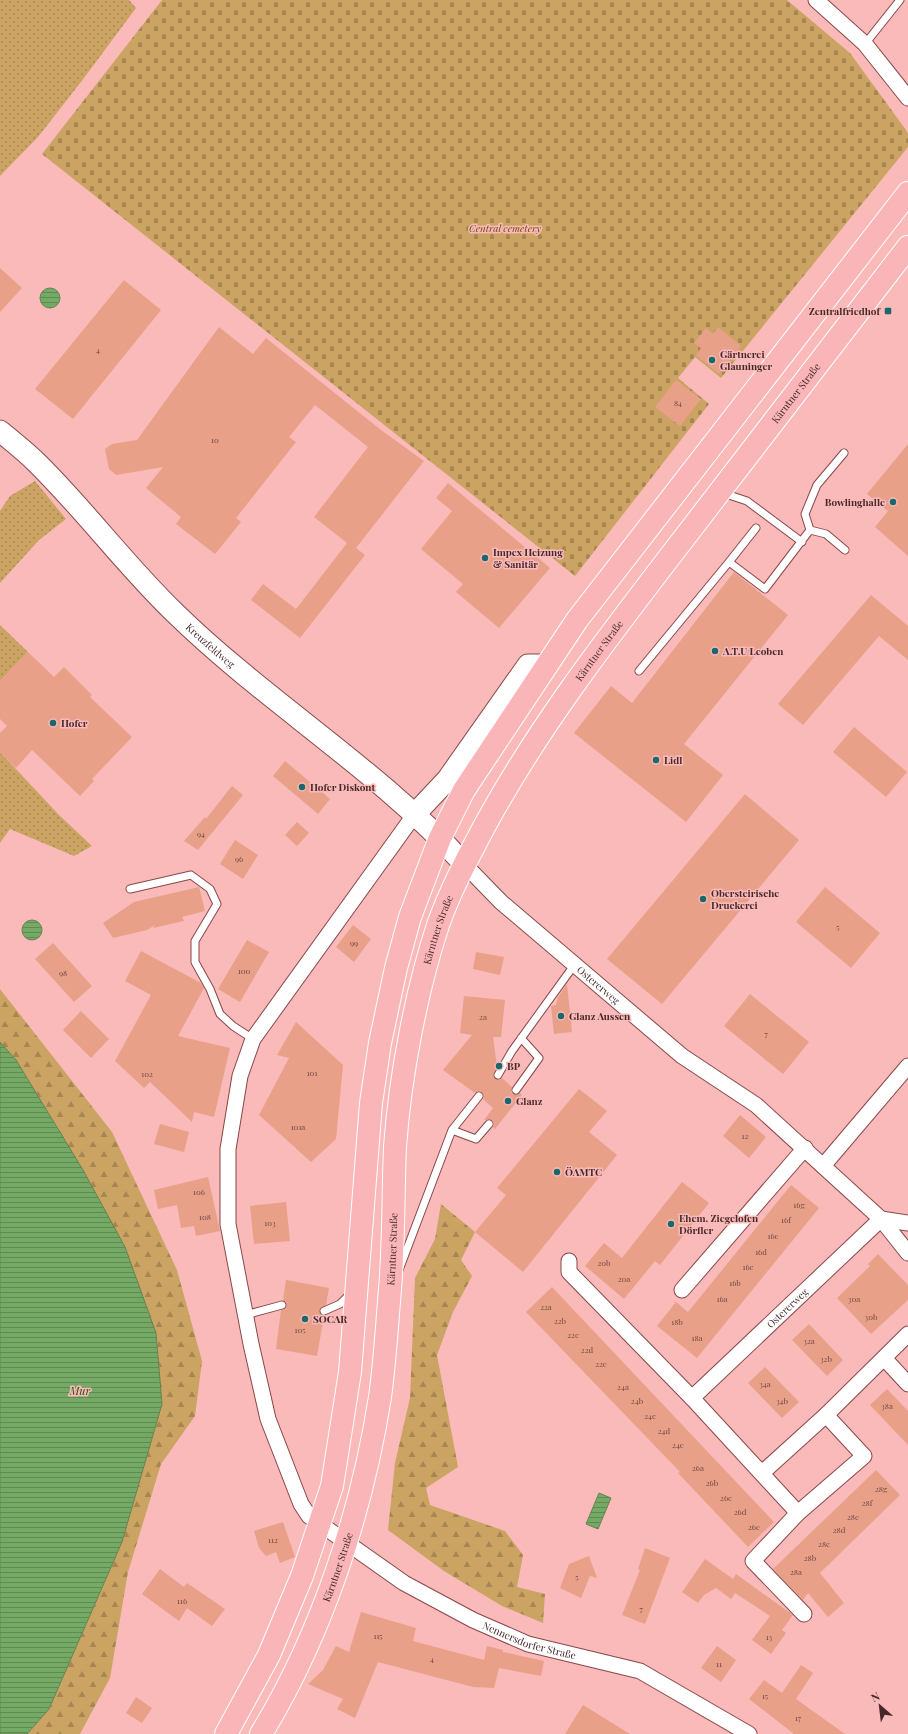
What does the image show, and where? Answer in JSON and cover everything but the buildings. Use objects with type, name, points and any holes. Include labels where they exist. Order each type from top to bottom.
[{"type":"main road","points":[[226,1734],[269,1654],[302,1576],[332,1486],[349,1379],[371,1104],[380,1043],[396,968],[410,917],[440,838],[464,790],[577,620],[639,538],[908,193]]},
{"type":"main road","name":"Kärntner Straße","points":[[261,1734],[283,1697],[303,1655],[346,1542],[364,1474],[380,1396],[390,1286],[395,1148],[404,1072],[423,979],[438,926],[464,864],[525,755],[555,710],[612,631],[908,247]]},
{"type":"main road","name":"Kreuzfeldweg","points":[[0,431],[36,462],[174,613],[223,656],[415,814],[440,838]]},
{"type":"main road","points":[[415,814],[447,780],[528,665],[546,665]]},
{"type":"main road","name":"Ostererweg","points":[[440,838],[464,864]]},
{"type":"street","points":[[816,0],[865,44],[908,98]]},
{"type":"street","points":[[320,1524],[309,1516],[301,1504],[268,1419],[245,1314],[228,1224],[228,1149],[240,1076],[253,1039],[415,814]]},
{"type":"street","name":"Ostererweg","points":[[464,864],[501,902],[575,964],[603,990],[657,1033],[682,1056],[756,1105],[805,1148],[881,1219],[908,1253]]},
{"type":"street","points":[[823,1166],[908,1066]]},
{"type":"street","points":[[682,1290],[805,1148]]},
{"type":"street","points":[[881,1219],[908,1223]]},
{"type":"street","name":"Ostererweg","points":[[692,1398],[881,1219]]},
{"type":"street","points":[[568,1261],[568,1272],[692,1398],[798,1513]]},
{"type":"street","points":[[762,1473],[826,1415],[908,1334]]},
{"type":"street","points":[[884,1358],[908,1384]]},
{"type":"street","points":[[804,1614],[753,1561],[798,1513],[864,1456],[826,1415]]},
{"type":"street","name":"Nennersdorfer Straße","points":[[320,1524],[404,1583],[473,1620],[528,1644],[640,1671],[749,1734]]},
{"type":"lane","points":[[865,44],[900,0]]},
{"type":"lane","points":[[810,530],[805,514],[816,485],[844,453]]},
{"type":"lane","points":[[719,492],[747,501],[802,542]]},
{"type":"lane","points":[[639,671],[756,528]]},
{"type":"lane","points":[[729,562],[765,589],[810,530]]},
{"type":"lane","points":[[810,530],[826,534],[845,550]]},
{"type":"lane","points":[[130,889],[191,875],[210,889],[217,904],[195,941],[196,962],[210,989],[220,1014],[233,1026],[253,1039]]},
{"type":"lane","points":[[498,1075],[521,1038],[575,964]]},
{"type":"lane","points":[[516,1090],[539,1058],[521,1038]]},
{"type":"lane","points":[[390,1286],[400,1268],[452,1130],[478,1096]]},
{"type":"lane","points":[[452,1130],[476,1140],[489,1124]]},
{"type":"lane","points":[[324,1311],[344,1302],[357,1285]]},
{"type":"lane","points":[[245,1314],[282,1305]]},
{"type":"green space","points":[[0,0],[129,0],[136,8],[38,137],[0,176]]},
{"type":"green space","name":"Central cemetery","points":[[162,0],[787,0],[850,53],[906,130],[908,134],[908,147],[721,378],[695,357],[678,378],[709,404],[575,576],[42,154]]},
{"type":"green space","points":[[35,481],[66,519],[39,540],[0,583],[0,511],[10,496]]},
{"type":"green space","points":[[0,625],[28,652],[0,681]]},
{"type":"green space","points":[[0,752],[59,815],[92,846],[74,856],[10,829],[0,843]]},
{"type":"green space","points":[[0,989],[112,1132],[177,1270],[202,1361],[195,1416],[161,1464],[128,1572],[110,1678],[80,1734],[27,1734],[49,1709],[122,1542],[162,1404],[16,1060],[0,1042]]},
{"type":"green space","points":[[441,1204],[475,1232],[461,1260],[472,1276],[453,1312],[437,1355],[458,1467],[426,1488],[430,1505],[505,1531],[523,1555],[517,1587],[545,1594],[543,1623],[502,1606],[444,1571],[388,1530],[395,1463],[410,1398],[415,1278],[435,1239]]},
{"type":"water","points":[[46,288],[54,288],[60,294],[60,302],[54,308],[46,308],[40,302],[40,294]]},
{"type":"water","points":[[32,920],[39,923],[42,930],[39,937],[32,940],[25,937],[22,930],[25,923]]},
{"type":"water","name":"Mur","points":[[0,1042],[16,1060],[83,1170],[125,1247],[156,1333],[162,1404],[122,1542],[49,1709],[27,1734],[0,1734]]},
{"type":"water","points":[[599,1493],[611,1498],[598,1529],[586,1524]]},
{"type":"place","name":"Zentralfriedhof","points":[[888,311]]},
{"type":"place","name":"Gärtnerei Glauninger","points":[[712,360]]},
{"type":"place","name":"Bowlinghalle","points":[[893,502]]},
{"type":"place","name":"Impex Heizung & Sanitär","points":[[485,558]]},
{"type":"place","name":"A.T.U Leoben","points":[[715,651]]},
{"type":"place","name":"Hofer","points":[[53,723]]},
{"type":"place","name":"Lidl","points":[[656,760]]},
{"type":"place","name":"Hofer Diskont","points":[[302,787]]},
{"type":"place","name":"Obersteirische Druckerei","points":[[703,899]]},
{"type":"place","name":"Glanz Aussen","points":[[561,1016]]},
{"type":"place","name":"BP","points":[[499,1066]]},
{"type":"place","name":"Glanz","points":[[508,1101]]},
{"type":"place","name":"ÖAMTC","points":[[557,1172]]},
{"type":"place","name":"Ehem. Ziegelofen Dörfler","points":[[671,1224]]},
{"type":"place","name":"SOCAR","points":[[305,1319]]}]
